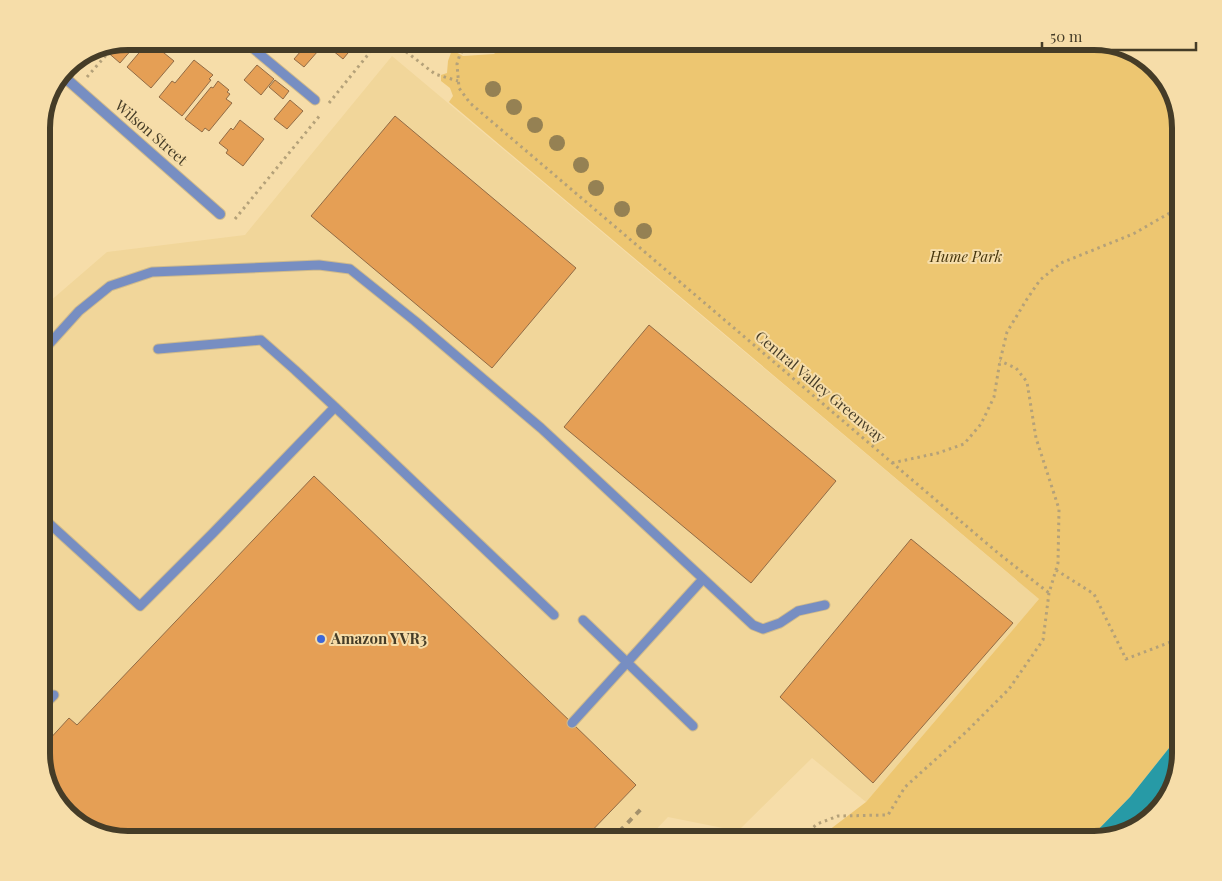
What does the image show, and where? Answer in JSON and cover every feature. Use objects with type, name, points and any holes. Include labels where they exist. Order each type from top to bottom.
[{"type":"street","name":"Wilson Street","points":[[67,79],[220,214]]},
{"type":"lane","points":[[255,50],[315,100]]},
{"type":"lane","points":[[50,344],[79,310],[110,286],[152,272],[319,265],[350,268],[542,428],[753,625],[763,629],[780,622],[798,611],[825,605]]},
{"type":"lane","points":[[158,349],[261,340],[296,370],[554,614]]},
{"type":"lane","points":[[50,524],[140,606],[335,407]]},
{"type":"lane","points":[[572,723],[703,579]]},
{"type":"lane","points":[[583,620],[693,726]]},
{"type":"lane","points":[[50,699],[54,695]]},
{"type":"path","points":[[220,214],[232,223],[372,50]]},
{"type":"path","points":[[404,50],[435,74],[458,81],[457,64],[463,50]]},
{"type":"path","points":[[78,88],[108,53]]},
{"type":"path","name":"Central Valley Greenway","points":[[458,81],[459,88],[470,103],[892,463],[938,454],[964,444],[981,424],[994,397],[1007,332],[1040,280],[1061,263],[1133,234],[1172,212]]},
{"type":"path","points":[[809,831],[817,824],[838,816],[888,815],[905,787],[966,732],[1008,689],[1043,640],[1049,594],[1058,563],[1059,509],[1036,438],[1027,382],[1016,368],[1000,362]]},
{"type":"path","points":[[892,463],[1049,594]]},
{"type":"path","points":[[1056,570],[1094,594],[1126,659],[1172,641]]},
{"type":"shaded area","points":[[392,56],[1039,599],[866,802],[812,758],[738,831],[668,817],[655,831],[117,830],[52,768],[50,758],[50,301],[107,252],[245,235]]},
{"type":"green space","name":"Hume Park","points":[[452,50],[463,56],[494,54],[498,50],[1094,50],[1119,54],[1128,58],[1153,77],[1164,94],[1169,108],[1172,128],[1172,744],[1130,797],[1097,831],[828,831],[866,802],[1039,599],[449,102],[453,96],[450,88],[441,81],[441,75],[447,73],[448,61]]},
{"type":"water","points":[[1172,744],[1168,778],[1156,800],[1145,812],[1128,823],[1097,831],[1130,797]]},
{"type":"building","points":[[131,50],[120,63],[108,53]]},
{"type":"building","points":[[141,50],[160,50],[174,61],[151,88],[127,67]]},
{"type":"building","points":[[302,50],[318,51],[304,67],[294,59]]},
{"type":"building","points":[[332,50],[350,50],[343,59]]},
{"type":"building","points":[[194,60],[213,75],[182,116],[159,97],[172,81],[175,83]]},
{"type":"building","points":[[257,65],[274,79],[261,95],[244,80]]},
{"type":"building","points":[[275,80],[289,91],[283,99],[269,87]]},
{"type":"building","points":[[218,81],[229,90],[227,92],[230,94],[226,99],[232,103],[209,131],[205,128],[202,132],[185,119]]},
{"type":"building","points":[[290,100],[303,111],[287,129],[274,119]]},
{"type":"building","points":[[395,116],[576,268],[492,368],[311,216]]},
{"type":"building","points":[[240,120],[264,139],[243,166],[226,153],[228,150],[219,143],[231,128],[233,130]]},
{"type":"building","points":[[649,325],[836,481],[751,583],[564,427]]},
{"type":"building","name":"Amazon YVR3","points":[[314,476],[636,785],[592,831],[118,830],[103,827],[81,815],[69,804],[58,787],[50,758],[50,739],[69,718],[77,725]]},
{"type":"building","points":[[911,539],[1013,623],[873,783],[780,697]]},
{"type":"railway","points":[[620,831],[643,807]]},
{"type":"place","name":"Amazon YVR3","points":[[321,639]]}]
